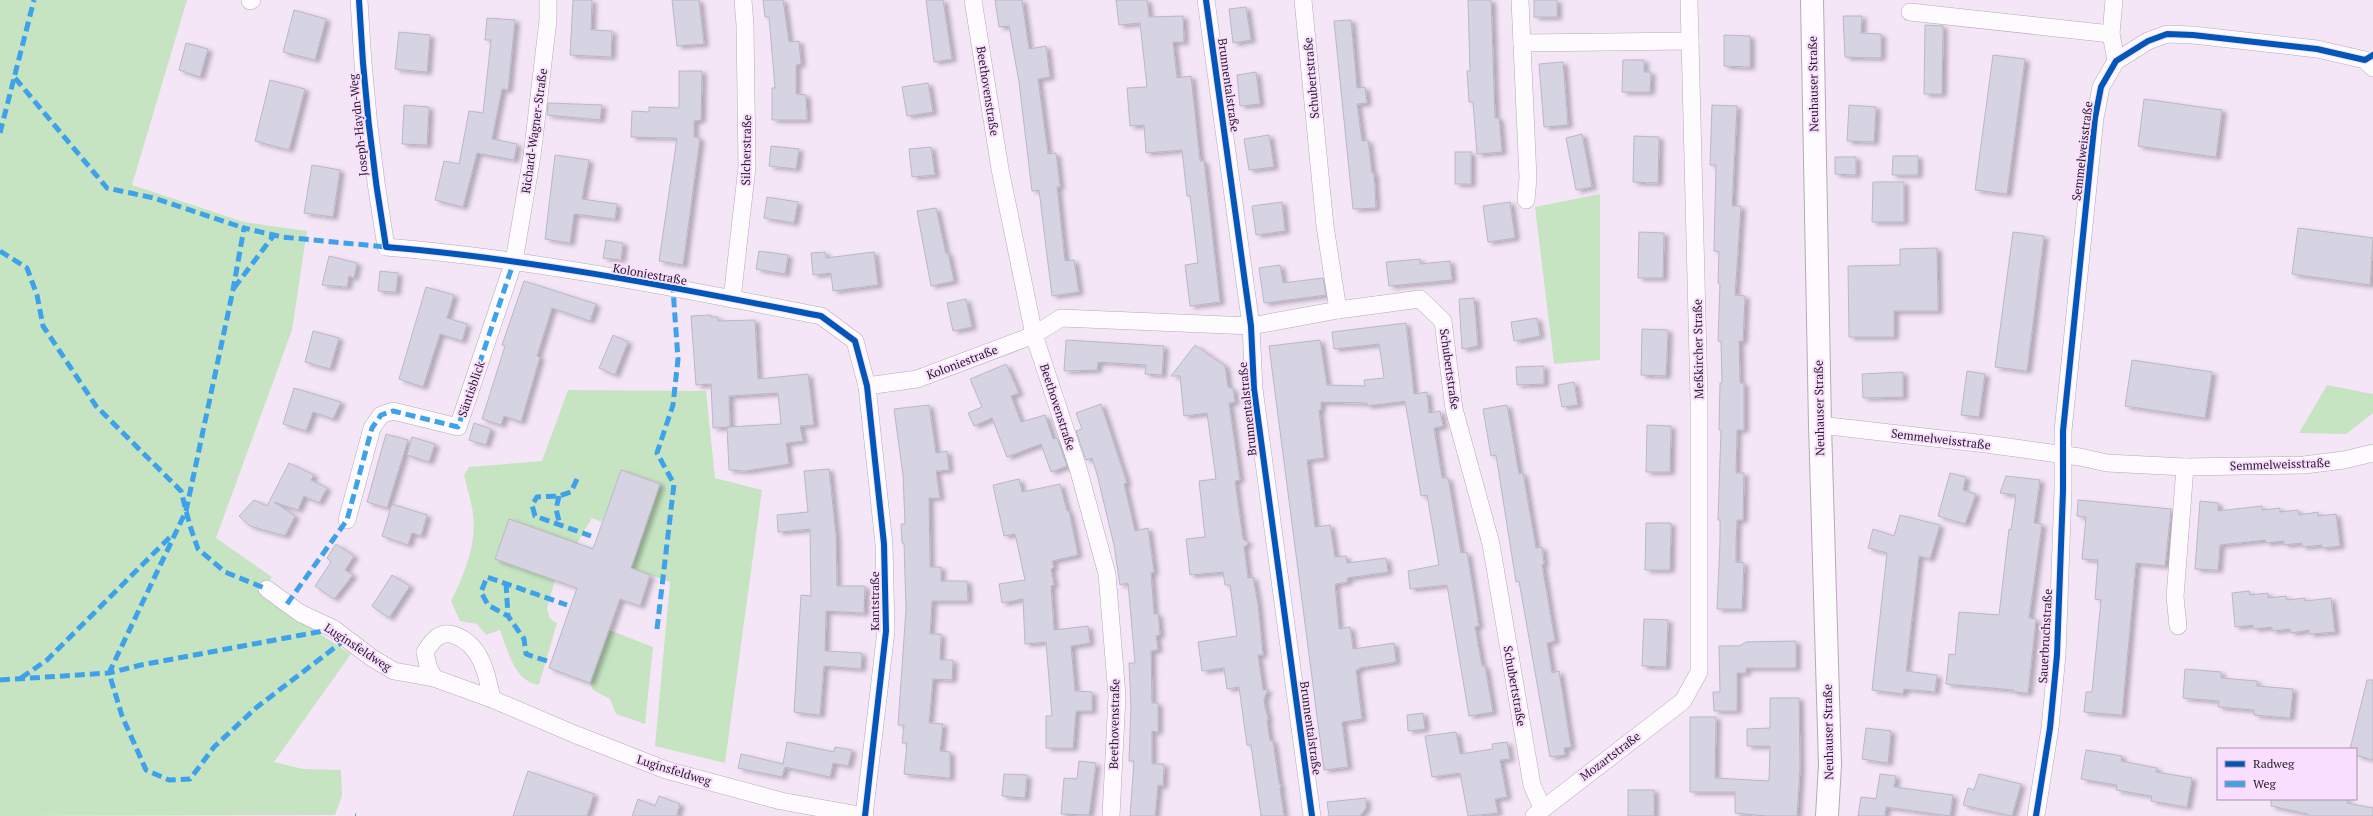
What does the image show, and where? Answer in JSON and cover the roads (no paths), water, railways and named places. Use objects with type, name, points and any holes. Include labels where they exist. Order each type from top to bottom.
[{"type":"street","name":"Joseph-Haydn-Weg","points":[[359,0],[362,65],[374,179],[386,247]]},
{"type":"street","name":"Richard-Wagner-Straße","points":[[514,262],[532,156],[548,20],[548,0]]},
{"type":"street","name":"Silcherstraße","points":[[732,299],[747,167],[745,25],[743,0]]},
{"type":"street","name":"Beethovenstraße","points":[[973,0],[1000,169],[1034,335],[1078,468],[1107,574],[1117,696],[1111,816]]},
{"type":"street","name":"Brunnentalstraße","points":[[1206,0],[1251,326],[1254,389],[1312,816]]},
{"type":"street","name":"Schubertstraße","points":[[1303,0],[1325,226],[1338,310],[1420,299],[1443,321],[1454,409],[1491,544],[1532,785],[1538,812]]},
{"type":"street","points":[[1520,0],[1528,178],[1526,200]]},
{"type":"street","name":"Meßkircher Straße","points":[[1687,696],[1699,672],[1699,398],[1689,0]]},
{"type":"street","name":"Neuhauser Straße","points":[[1812,0],[1820,425],[1830,765],[1827,816]]},
{"type":"street","points":[[2114,0],[2111,34],[2116,61]]},
{"type":"street","points":[[1910,12],[2111,34]]},
{"type":"street","name":"Semmelweisstraße","points":[[2062,456],[2063,431],[2095,118],[2101,88],[2116,61],[2148,41],[2167,34],[2193,34],[2317,49],[2365,60],[2373,68]]},
{"type":"street","points":[[1522,43],[1690,41]]},
{"type":"street","name":"Koloniestraße","points":[[386,247],[450,252],[514,262],[732,299],[821,316],[854,341],[867,386],[916,379],[1034,335],[1061,318],[1251,326],[1338,310]]},
{"type":"street","name":"Säntisblick","points":[[347,520],[372,428],[381,415],[393,412],[458,427],[514,262]]},
{"type":"street","name":"Kantstraße","points":[[865,816],[886,631],[884,544],[867,386]]},
{"type":"street","name":"Semmelweisstraße","points":[[1820,425],[1986,444],[2062,456],[2080,457],[2107,463],[2185,467],[2304,465],[2344,460],[2373,453]]},
{"type":"street","name":"Sauerbruchstraße","points":[[2036,816],[2050,728],[2057,655],[2063,490],[2062,456]]},
{"type":"street","points":[[2178,626],[2174,597],[2185,467]]},
{"type":"street","name":"Luginsfeldweg","points":[[267,589],[300,613],[334,629],[372,658],[394,671],[434,678],[492,699],[574,734],[666,770],[781,800],[865,816]]},
{"type":"street","points":[[434,678],[428,666],[425,652],[432,640],[443,634],[452,634],[467,640],[478,654],[487,674],[492,699]]},
{"type":"street","name":"Mozartstraße","points":[[1538,812],[1687,696]]}]
